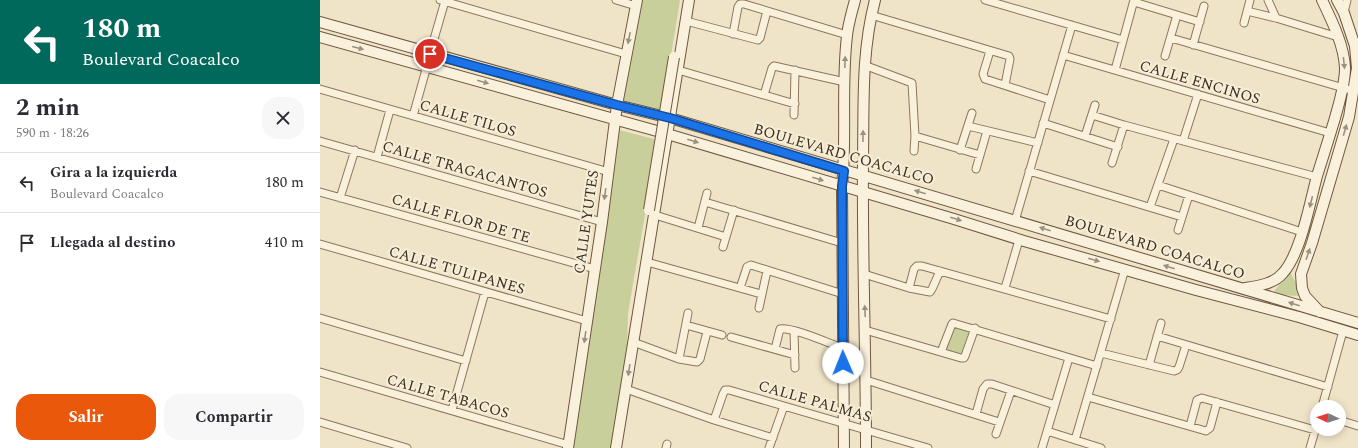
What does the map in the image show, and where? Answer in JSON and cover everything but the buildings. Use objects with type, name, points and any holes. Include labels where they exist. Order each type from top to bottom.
[{"type":"main road","points":[[616,448],[647,262],[652,213],[683,0]]},
{"type":"main road","points":[[633,339],[637,288],[668,134],[689,0]]},
{"type":"main road","points":[[844,448],[842,348],[842,186],[844,171],[847,35],[855,0]]},
{"type":"main road","points":[[866,448],[862,192],[864,65],[867,34],[875,0]]},
{"type":"main road","points":[[1243,288],[1261,285],[1278,278],[1284,272],[1292,258],[1302,232],[1340,99],[1345,70],[1344,60],[1338,37],[1322,0]]},
{"type":"main road","points":[[1321,313],[1305,296],[1302,288],[1301,274],[1312,243],[1349,117],[1357,68],[1357,58],[1354,46],[1344,13],[1337,0]]},
{"type":"main road","name":"CALLE YUTES","points":[[569,446],[602,222],[617,105],[636,3]]},
{"type":"main road","name":"BOULEVARD COACALCO","points":[[320,22],[430,54],[670,118],[1358,323]]},
{"type":"main road","name":"BOULEVARD COACALCO","points":[[320,37],[668,134],[954,218],[1019,240],[1196,290],[1299,317],[1358,335]]},
{"type":"street","points":[[616,0],[636,3]]},
{"type":"street","points":[[985,0],[1123,40]]},
{"type":"street","points":[[1244,23],[1250,0]]},
{"type":"street","points":[[1268,0],[1276,18]]},
{"type":"street","points":[[1344,13],[1348,0]]},
{"type":"street","points":[[430,54],[443,1],[626,54]]},
{"type":"street","points":[[1114,70],[1134,1],[1200,22]]},
{"type":"street","points":[[734,34],[738,7],[740,4],[744,4],[847,35]]},
{"type":"street","points":[[1193,45],[1204,6]]},
{"type":"street","points":[[686,21],[758,40],[760,38],[767,11]]},
{"type":"street","points":[[1247,11],[1276,18],[1338,37]]},
{"type":"street","points":[[871,15],[1009,56],[1010,59],[1005,85]]},
{"type":"street","points":[[1165,56],[1177,15]]},
{"type":"street","points":[[1015,221],[1072,24]]},
{"type":"street","points":[[1171,38],[1354,91]]},
{"type":"street","points":[[990,50],[984,77],[985,79],[1050,100]]},
{"type":"street","name":"CALLE ENCINOS","points":[[1063,55],[1330,133]]},
{"type":"street","points":[[864,65],[912,83],[915,136],[914,151]]},
{"type":"street","points":[[413,116],[427,66]]},
{"type":"street","points":[[764,95],[772,68],[774,66],[845,82]]},
{"type":"street","points":[[678,70],[795,104]]},
{"type":"street","points":[[794,115],[795,70]]},
{"type":"street","name":"CALLE TILOS","points":[[320,90],[609,172]]},
{"type":"street","points":[[1183,141],[1198,94]]},
{"type":"street","points":[[1085,136],[1095,105]]},
{"type":"street","points":[[377,157],[390,110]]},
{"type":"street","points":[[960,150],[972,113]]},
{"type":"street","points":[[1092,115],[1174,139],[1317,177]]},
{"type":"street","points":[[1043,123],[1118,147]]},
{"type":"street","points":[[1112,163],[1124,125]]},
{"type":"street","points":[[968,126],[1038,143]]},
{"type":"street","points":[[976,169],[987,131]]},
{"type":"street","points":[[915,136],[980,155]]},
{"type":"street","points":[[1150,207],[1174,139]]},
{"type":"street","name":"CALLE TRAGACANTOS","points":[[320,141],[356,150],[602,222]]},
{"type":"street","points":[[340,198],[356,150]]},
{"type":"street","points":[[1029,171],[1182,217]]},
{"type":"street","points":[[1158,184],[1302,232]]},
{"type":"street","name":"CALLE FLOR DE TE","points":[[320,192],[595,269]]},
{"type":"street","points":[[698,228],[707,193]]},
{"type":"street","points":[[1178,230],[1189,195]]},
{"type":"street","points":[[705,202],[842,243]]},
{"type":"street","points":[[723,247],[734,210]]},
{"type":"street","points":[[652,213],[726,236]]},
{"type":"street","points":[[1005,288],[1019,240]]},
{"type":"street","name":"CALLE TULIPANES","points":[[320,244],[587,320]]},
{"type":"street","points":[[647,262],[761,294]]},
{"type":"street","points":[[740,288],[749,265],[843,294]]},
{"type":"street","points":[[908,288],[914,269],[917,266],[1005,288],[1111,319]]},
{"type":"street","points":[[1075,440],[1125,270]]},
{"type":"street","points":[[759,308],[767,271]]},
{"type":"street","points":[[864,274],[908,288],[930,292],[940,271]]},
{"type":"street","points":[[452,410],[485,292]]},
{"type":"street","points":[[679,359],[688,312]]},
{"type":"street","points":[[320,318],[466,361]]},
{"type":"street","points":[[941,352],[953,323],[975,328],[1097,366]]},
{"type":"street","points":[[1149,365],[1161,323]]},
{"type":"street","points":[[686,325],[722,335]]},
{"type":"street","points":[[865,330],[964,358],[975,328]]},
{"type":"street","points":[[775,349],[780,329],[794,331],[842,348]]},
{"type":"street","points":[[794,331],[795,368]]},
{"type":"street","points":[[1324,400],[1344,331]]},
{"type":"street","points":[[633,339],[679,359],[697,362],[700,359],[707,332]]},
{"type":"street","points":[[1157,336],[1328,387]]},
{"type":"street","points":[[732,337],[795,355]]},
{"type":"street","points":[[1101,353],[1149,365],[1177,370],[1186,345]]},
{"type":"street","points":[[1042,448],[1069,358]]},
{"type":"street","name":"CALLE TABACOS","points":[[320,372],[569,446]]},
{"type":"street","points":[[866,380],[999,422]]},
{"type":"street","points":[[976,414],[983,389],[987,384],[992,384],[1055,405]]},
{"type":"street","points":[[626,389],[714,420],[773,438]]},
{"type":"street","name":"CALLE PALMAS","points":[[714,420],[725,390],[729,390],[928,448]]},
{"type":"street","points":[[996,434],[1010,391]]},
{"type":"street","points":[[1088,397],[1206,431],[1208,430],[1217,402]]},
{"type":"street","points":[[1190,426],[1199,398],[1310,425]]},
{"type":"street","points":[[769,448],[784,406]]},
{"type":"street","points":[[320,422],[407,448]]},
{"type":"street","points":[[1346,422],[1358,426]]},
{"type":"street","points":[[1047,431],[1101,448]]},
{"type":"street","points":[[1310,448],[1313,436]]},
{"type":"green space","points":[[641,0],[680,0],[662,112],[622,101]]},
{"type":"green space","points":[[619,130],[658,140],[628,313],[627,352],[611,448],[572,448]]},
{"type":"green space","points":[[1290,272],[1303,296],[1271,295]]},
{"type":"green space","points":[[954,325],[973,330],[962,357],[943,352]]},
{"type":"route","points":[[430,54],[670,118],[844,171],[842,186],[843,363]]}]
